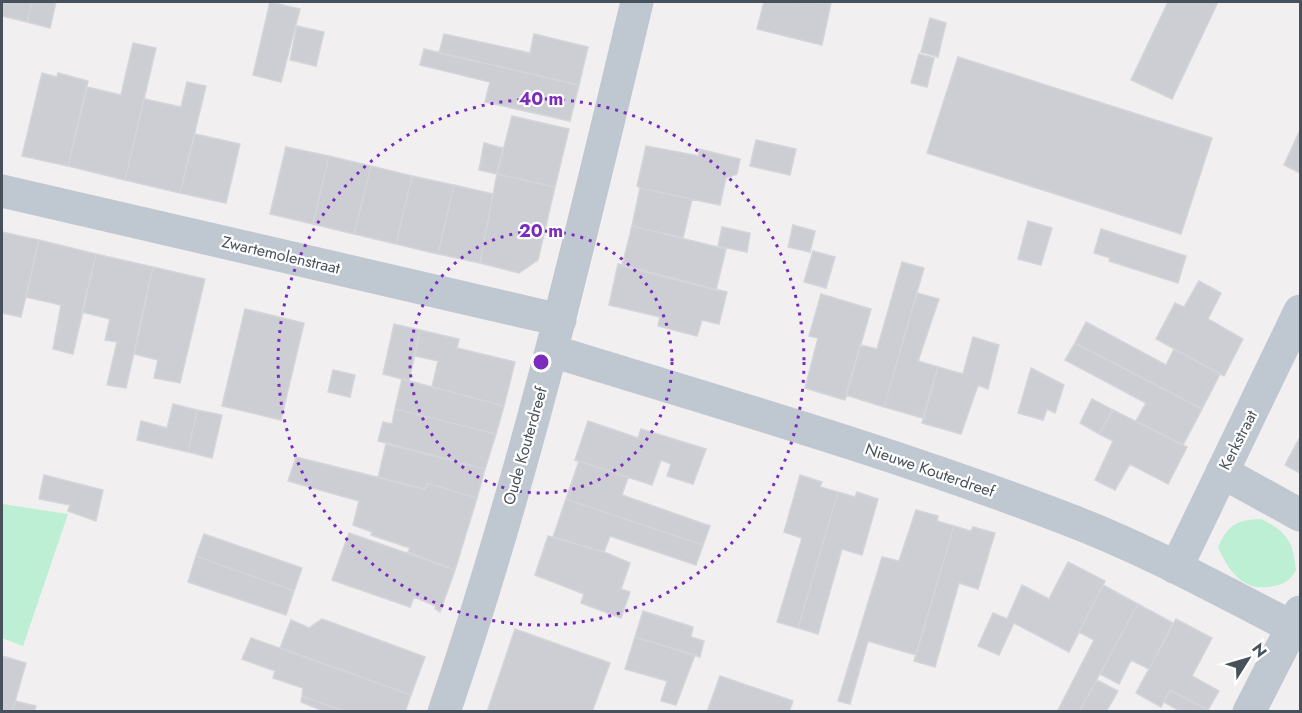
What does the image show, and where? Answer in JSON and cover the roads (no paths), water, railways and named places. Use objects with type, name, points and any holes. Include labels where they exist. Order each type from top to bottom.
[{"type":"street","name":"Oude Kouterdreef","points":[[444,711],[468,640],[552,351],[637,2]]},
{"type":"street","name":"Zwartemolenstraat","points":[[2,191],[560,320]]},
{"type":"street","name":"Kerkstraat","points":[[1176,568],[1300,311]]},
{"type":"street","name":"Nieuwe Kouterdreef","points":[[552,351],[876,450],[1069,519],[1296,619]]},
{"type":"street","points":[[1222,472],[1300,515]]},
{"type":"street","points":[[1249,711],[1296,619]]}]
